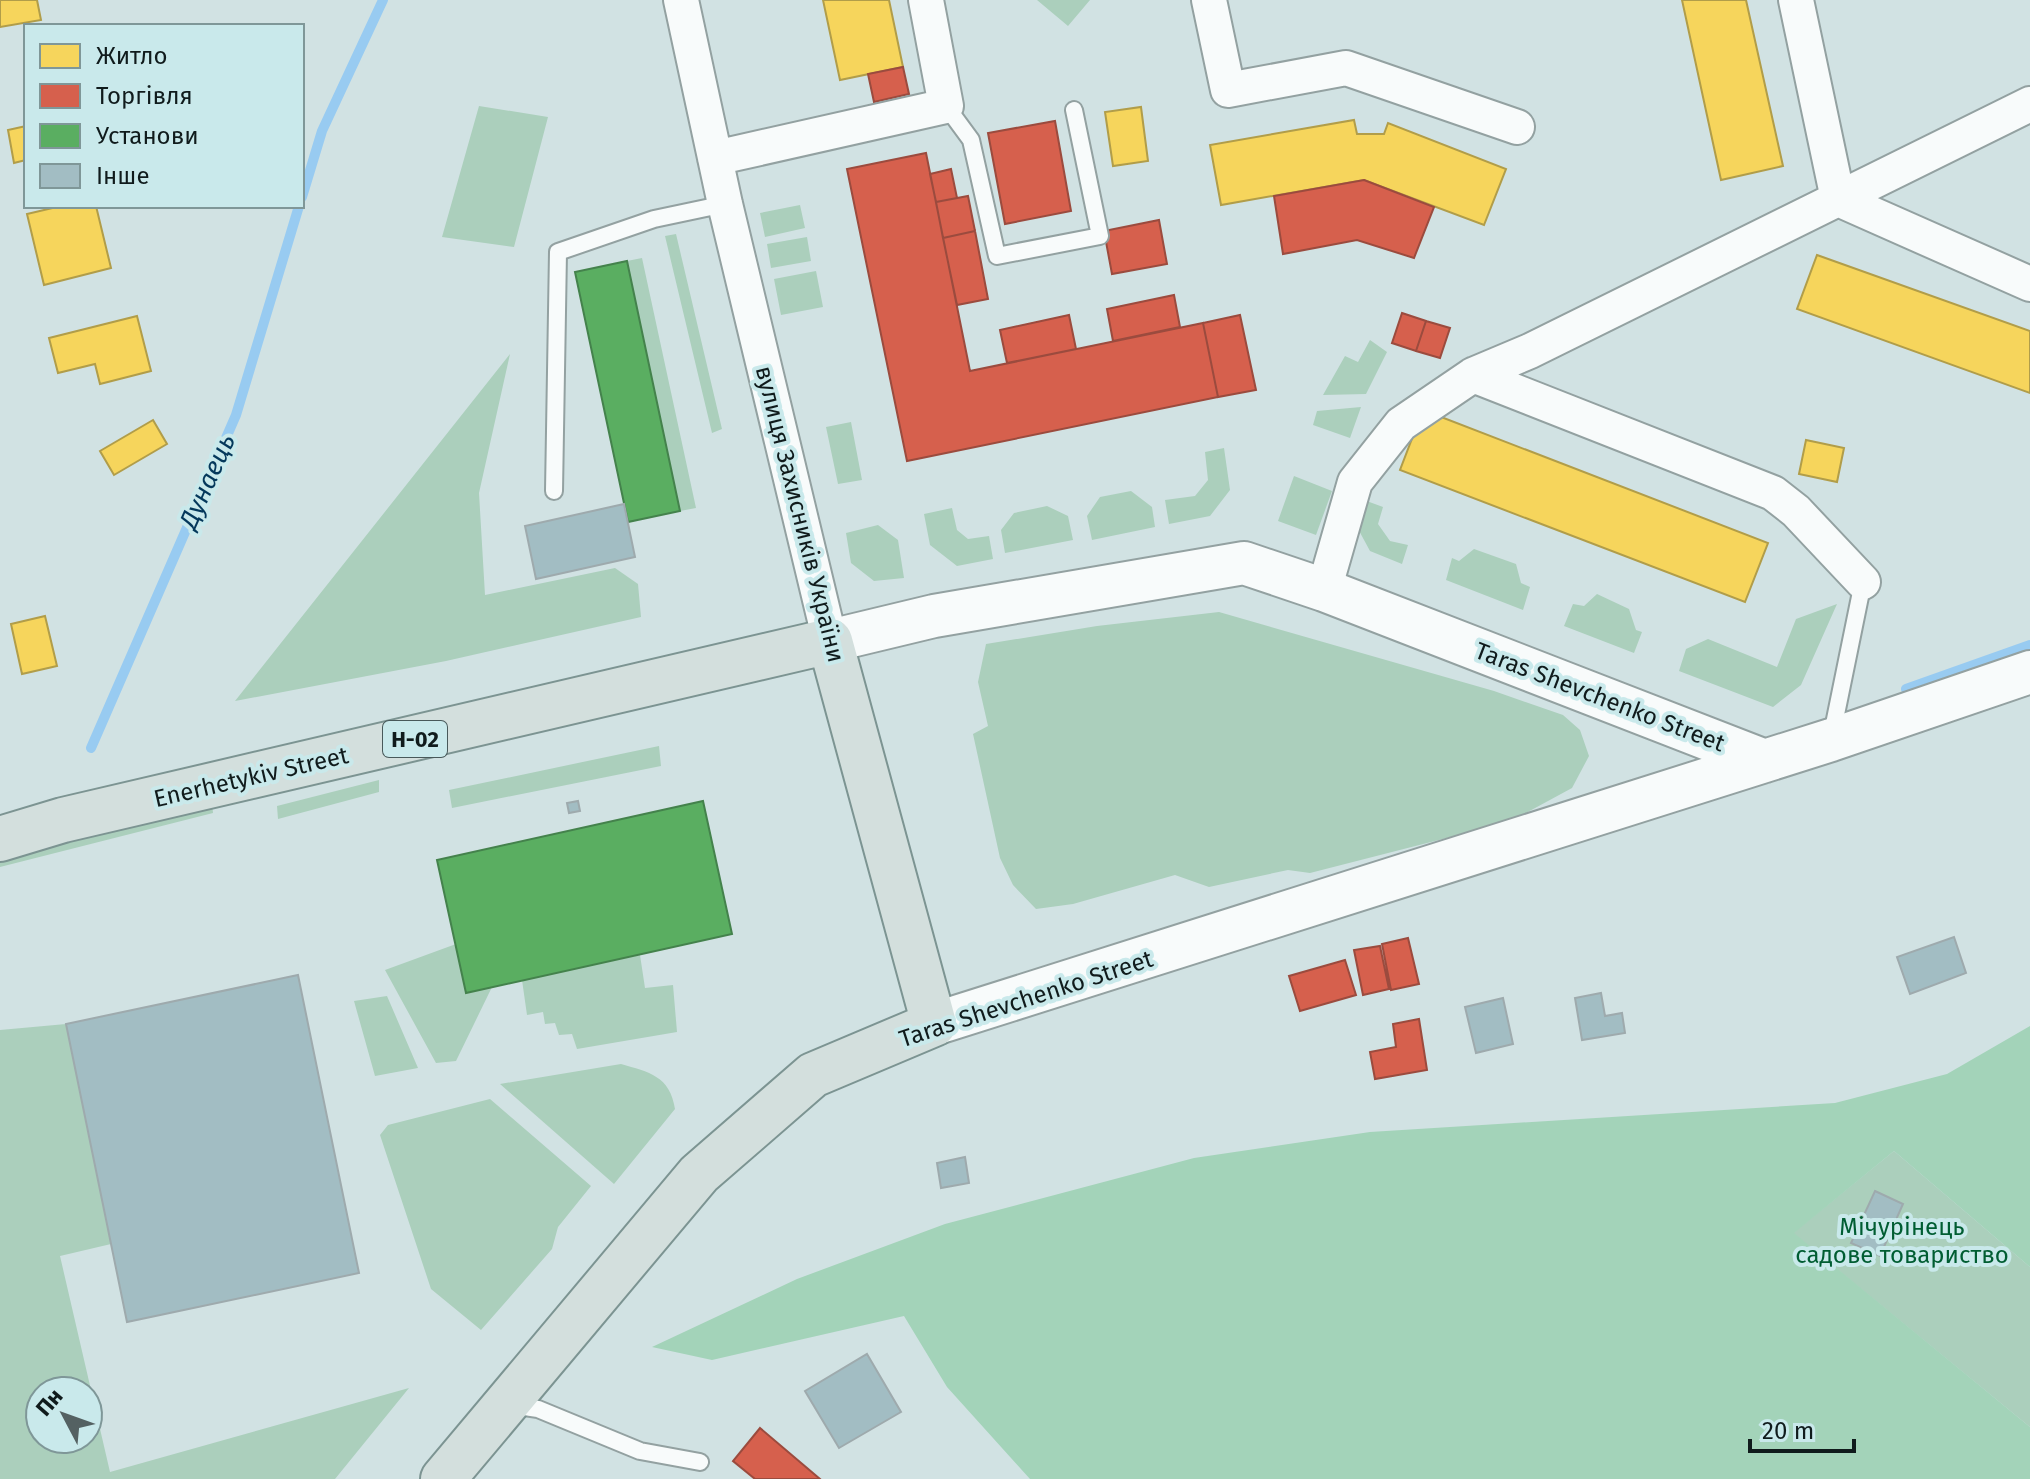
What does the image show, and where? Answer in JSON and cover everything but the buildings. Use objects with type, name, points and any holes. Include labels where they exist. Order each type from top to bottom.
[{"type":"main road","name":"Enerhetykiv Street","points":[[0,839],[63,820],[830,641]]},
{"type":"main road","name":"вулиця Захисників України","points":[[830,641],[934,1024]]},
{"type":"main road","name":"Taras Shevchenko Street","points":[[443,1479],[699,1174],[813,1075],[934,1024]]},
{"type":"street","name":"вулиця Захисників України","points":[[681,0],[725,204],[830,641]]},
{"type":"street","points":[[715,158],[946,106],[926,0]]},
{"type":"street","points":[[1209,0],[1228,90],[1346,68],[1517,127]]},
{"type":"street","points":[[1796,0],[1838,199]]},
{"type":"street","points":[[1324,590],[1355,482],[1401,424],[1473,375],[2030,104]]},
{"type":"street","points":[[1838,199],[2030,284]]},
{"type":"street","points":[[1473,375],[1773,493],[1796,511],[1863,582]]},
{"type":"street","name":"Taras Shevchenko Street","points":[[830,641],[934,616],[1244,563],[1324,590],[1765,761]]},
{"type":"street","name":"Taras Shevchenko Street","points":[[934,1024],[1831,740],[2030,672]]},
{"type":"lane","points":[[946,106],[971,140],[997,256],[1100,236],[1074,110]]},
{"type":"lane","points":[[554,491],[558,252],[654,219],[725,204]]},
{"type":"lane","points":[[1831,740],[1863,582]]},
{"type":"lane","points":[[505,1404],[538,1409],[640,1451],[700,1462]]},
{"type":"green space","points":[[1037,0],[1090,0],[1068,26]]},
{"type":"green space","points":[[479,106],[548,117],[514,247],[442,237]]},
{"type":"green space","points":[[800,205],[805,228],[765,237],[760,213]]},
{"type":"green space","points":[[676,234],[722,429],[712,433],[665,236]]},
{"type":"green space","points":[[807,237],[811,261],[771,268],[767,244]]},
{"type":"green space","points":[[642,258],[696,508],[680,511],[627,261]]},
{"type":"green space","points":[[816,271],[823,307],[781,315],[774,279]]},
{"type":"green space","points":[[1370,340],[1387,352],[1366,394],[1323,395],[1345,356],[1358,362]]},
{"type":"green space","points":[[510,354],[479,493],[485,595],[615,568],[638,584],[641,617],[446,661],[235,701]]},
{"type":"green space","points":[[1361,407],[1350,438],[1313,425],[1317,411]]},
{"type":"green space","points":[[851,422],[862,480],[838,484],[826,427]]},
{"type":"green space","points":[[1224,448],[1230,490],[1210,516],[1169,524],[1165,500],[1195,496],[1208,480],[1205,452]]},
{"type":"green space","points":[[1294,476],[1332,491],[1316,535],[1278,521]]},
{"type":"green space","points":[[1131,491],[1152,507],[1155,527],[1092,540],[1087,516],[1100,497]]},
{"type":"green space","points":[[1364,500],[1383,507],[1378,524],[1390,541],[1408,545],[1402,564],[1370,551],[1357,527]]},
{"type":"green space","points":[[1047,506],[1068,516],[1073,540],[1005,553],[1001,530],[1014,513]]},
{"type":"green space","points":[[952,508],[957,530],[968,539],[989,536],[993,559],[957,566],[930,545],[924,514]]},
{"type":"green space","points":[[878,525],[898,540],[904,578],[874,581],[851,563],[846,533]]},
{"type":"green space","points":[[1474,549],[1516,564],[1521,583],[1530,587],[1523,610],[1446,580],[1452,558],[1459,561]]},
{"type":"green space","points":[[1597,594],[1629,609],[1636,630],[1642,632],[1634,653],[1564,626],[1573,604],[1584,606]]},
{"type":"green space","points":[[1837,604],[1801,685],[1773,707],[1679,671],[1686,649],[1708,639],[1777,667],[1796,619]]},
{"type":"green space","points":[[1219,612],[1494,691],[1563,715],[1580,730],[1589,756],[1572,788],[1509,822],[1310,873],[1288,870],[1209,887],[1175,875],[1073,904],[1036,909],[1013,885],[1000,858],[973,734],[988,726],[978,682],[986,644],[1097,626]]},
{"type":"green space","points":[[659,746],[661,766],[452,808],[449,790]]},
{"type":"green space","points":[[379,780],[379,792],[278,819],[277,806]]},
{"type":"green space","points":[[212,803],[213,813],[0,867],[0,856]]},
{"type":"green space","points":[[456,944],[492,987],[456,1061],[436,1063],[385,970]]},
{"type":"green space","points":[[640,955],[645,988],[673,985],[677,1032],[577,1049],[572,1034],[559,1035],[555,1023],[545,1024],[543,1012],[527,1015],[522,980]]},
{"type":"green space","points":[[387,996],[418,1068],[375,1076],[354,1001]]},
{"type":"green space","points":[[66,1024],[111,1244],[60,1256],[88,1375],[24,1375],[24,1455],[104,1455],[104,1446],[110,1472],[409,1388],[335,1479],[0,1479],[0,1030]]},
{"type":"green space","points":[[2030,1026],[2030,1267],[1894,1151],[1794,1233],[2030,1427],[2030,1479],[1030,1479],[947,1387],[904,1316],[712,1360],[652,1347],[797,1279],[945,1224],[1194,1158],[1370,1132],[1835,1103],[1947,1074]]},
{"type":"green space","points":[[621,1064],[649,1073],[663,1082],[675,1109],[614,1184],[500,1084]]},
{"type":"green space","points":[[490,1099],[591,1186],[558,1227],[552,1249],[481,1330],[431,1289],[380,1135],[388,1125]]},
{"type":"green space","name":"Мічурінець садове товариство","points":[[1894,1151],[2030,1267],[2030,1427],[1793,1233]]},
{"type":"waterway","name":"Дунаець","points":[[304,190],[322,131],[383,0]]},
{"type":"waterway","name":"Дунаець","points":[[91,748],[236,415],[298,208]]},
{"type":"waterway","points":[[1906,689],[2030,645]]}]
